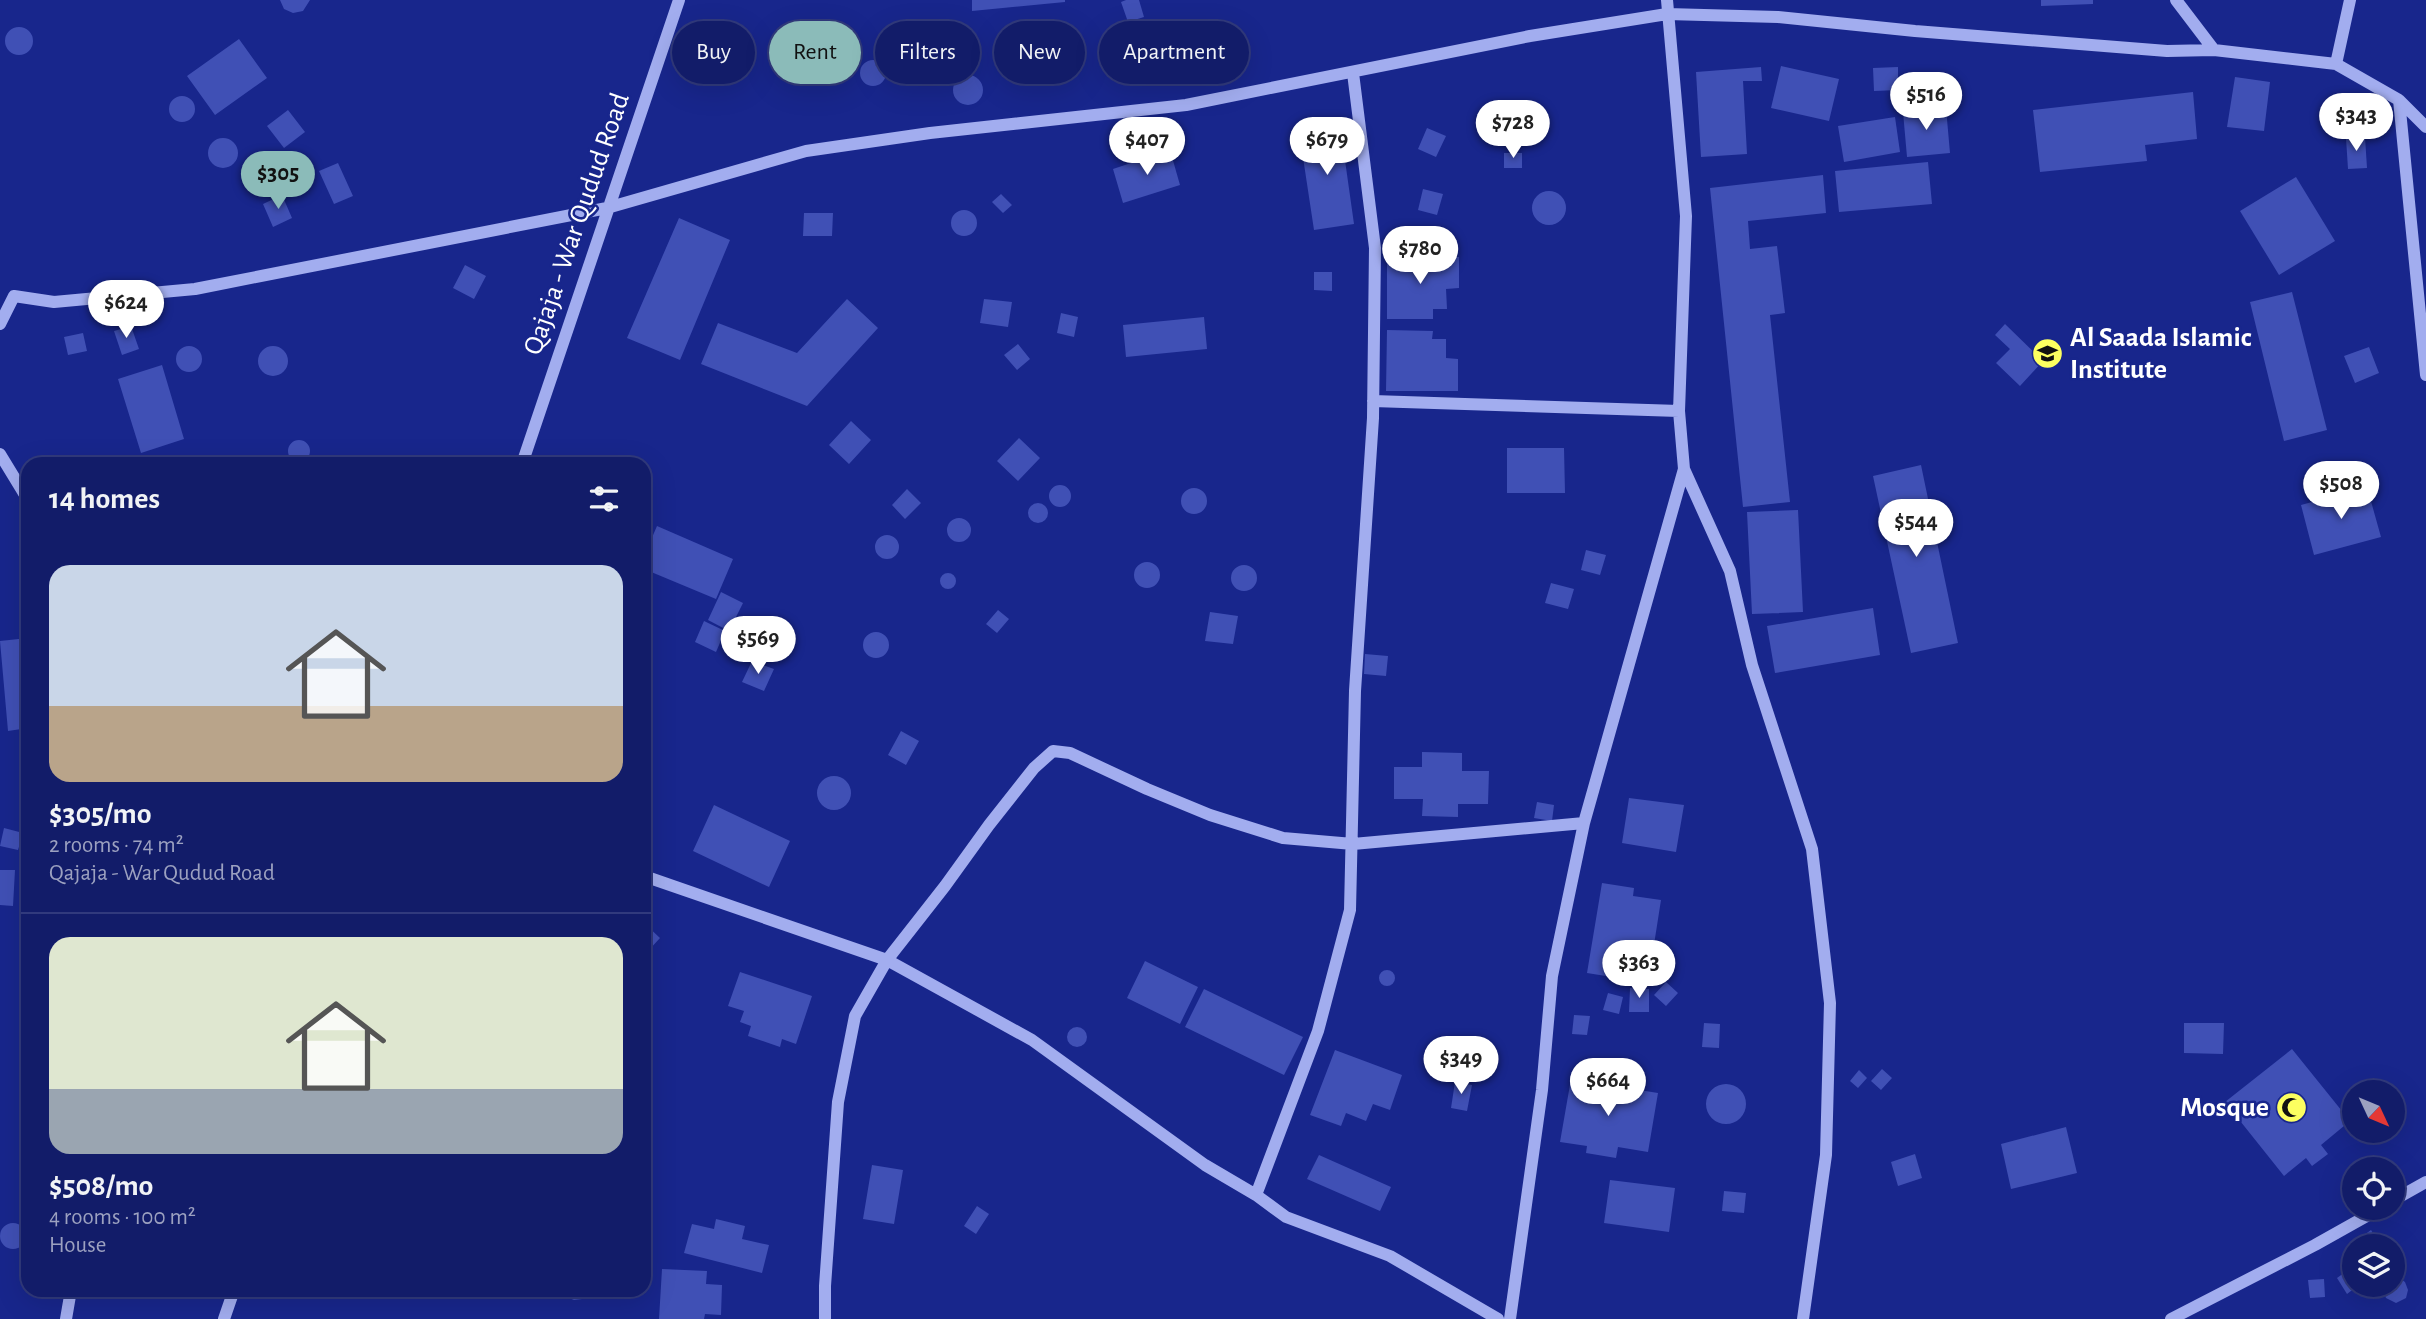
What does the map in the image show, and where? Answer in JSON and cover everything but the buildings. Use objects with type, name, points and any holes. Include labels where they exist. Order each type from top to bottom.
[{"type":"street","name":"Qajaja - War Qudud Road","points":[[524,457],[679,0]]},
{"type":"street","points":[[1667,0],[1686,216],[1679,411],[1684,469],[1730,571],[1752,665],[1812,849],[1830,1003],[1826,1155],[1803,1319]]},
{"type":"street","points":[[2176,0],[2214,50]]},
{"type":"street","points":[[2336,64],[2350,0]]},
{"type":"street","points":[[0,290],[14,296],[54,302],[195,289],[607,208],[806,150],[930,132],[1185,105],[1530,36],[1667,14],[1778,17],[2167,51],[2214,50],[2336,64],[2399,100],[2426,127]]},
{"type":"street","points":[[1256,1195],[1318,1031],[1350,910],[1355,691],[1373,401],[1375,248],[1353,73]]},
{"type":"street","points":[[2399,100],[2426,375]]},
{"type":"street","points":[[0,324],[14,296]]},
{"type":"street","points":[[1373,401],[1679,411]]},
{"type":"street","points":[[0,454],[21,488]]},
{"type":"street","points":[[1510,1319],[1542,1090],[1552,976],[1584,823],[1684,469]]},
{"type":"street","points":[[825,1319],[824,1286],[838,1102],[855,1016],[887,960],[1034,768],[1053,751],[1070,752],[1147,789],[1210,815],[1283,838],[1353,845],[1584,823]]},
{"type":"street","points":[[651,878],[887,960],[1032,1040],[1205,1165],[1256,1195],[1286,1217],[1390,1256],[1498,1319]]},
{"type":"street","points":[[2405,1194],[2426,1182]]},
{"type":"street","points":[[2171,1319],[2360,1220]]},
{"type":"street","points":[[66,1319],[70,1297]]},
{"type":"street","points":[[224,1319],[232,1297]]},
{"type":"place","name":"Al Saada Islamic Institute","points":[[2047,354]]},
{"type":"place","name":"Mosque","points":[[2292,1108]]}]
